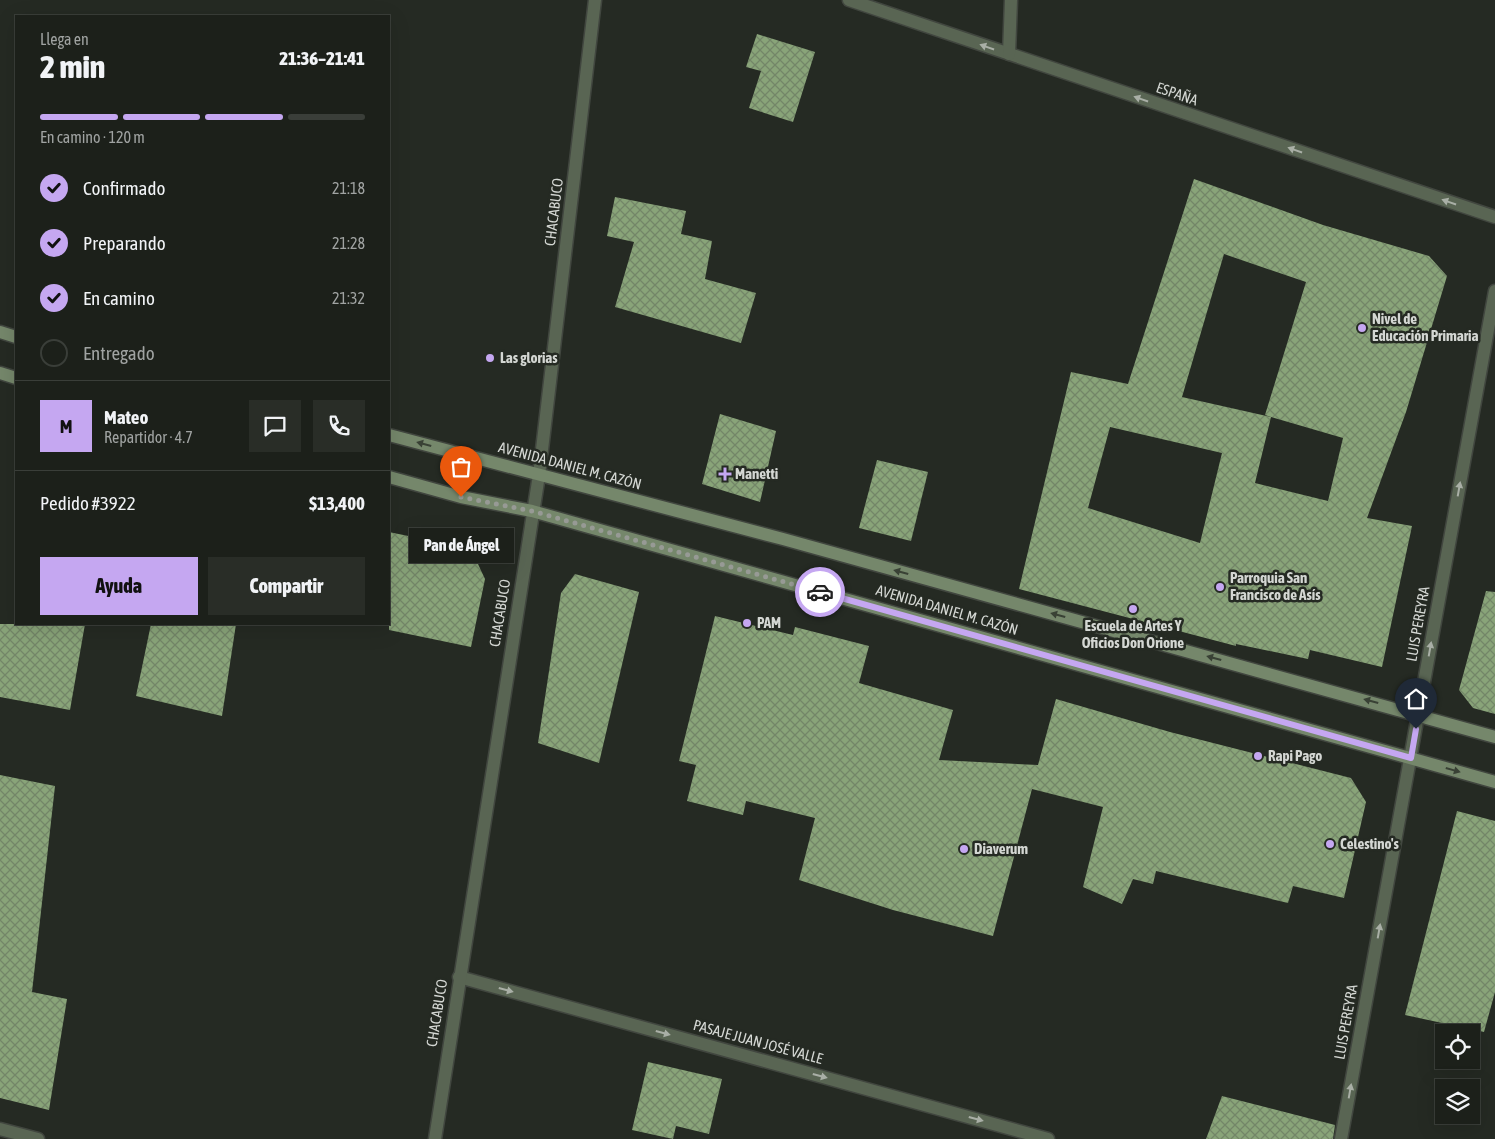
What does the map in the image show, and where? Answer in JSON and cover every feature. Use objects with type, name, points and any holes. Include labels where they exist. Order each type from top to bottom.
[{"type":"main road","points":[[0,332],[15,336]]},
{"type":"main road","points":[[0,373],[15,378]]},
{"type":"main road","name":"AVENIDA DANIEL M. CAZÓN","points":[[390,435],[812,547],[1418,714],[1495,737]]},
{"type":"main road","name":"AVENIDA DANIEL M. CAZÓN","points":[[390,477],[461,497],[532,511],[1495,782]]},
{"type":"street","name":"CHACABUCO","points":[[434,1139],[539,474],[595,0]]},
{"type":"street","name":"ESPAÑA","points":[[849,0],[1495,218]]},
{"type":"street","points":[[1009,54],[1011,0]]},
{"type":"street","name":"LUIS PEREYRA","points":[[1341,1139],[1495,291]]},
{"type":"street","name":"PASAJE JUAN JOSÉ VALLE","points":[[459,977],[1048,1139]]},
{"type":"street","points":[[0,1129],[38,1139]]},
{"type":"building","points":[[757,34],[815,52],[793,122],[749,108],[761,71],[746,67]]},
{"type":"building","points":[[1194,179],[1323,225],[1429,256],[1447,276],[1406,412],[1367,518],[1412,526],[1382,667],[1310,650],[1308,659],[1236,644],[1236,646],[1019,589],[1071,372],[1128,384]],"holes":[[[1224,254],[1306,282],[1265,415],[1271,417],[1182,397]],[[1271,417],[1343,438],[1328,501],[1255,483]],[[1110,427],[1222,453],[1200,543],[1088,508]]]},
{"type":"building","points":[[615,197],[686,211],[681,234],[712,241],[705,279],[756,293],[741,343],[615,307],[634,242],[607,236]]},
{"type":"building","points":[[720,414],[776,431],[760,502],[702,484]]},
{"type":"building","points":[[877,460],[928,472],[911,541],[859,528]]},
{"type":"building","points":[[390,532],[471,549],[485,579],[471,647],[389,630]]},
{"type":"building","points":[[575,574],[639,592],[599,763],[538,743],[561,593]]},
{"type":"building","points":[[1486,591],[1495,592],[1495,714],[1473,708],[1459,690]]},
{"type":"building","points":[[715,616],[793,635],[795,627],[869,646],[859,683],[953,710],[939,760],[1038,765],[1056,699],[1170,732],[1351,778],[1366,802],[1344,898],[1293,886],[1288,903],[1156,871],[1153,884],[1133,879],[1122,904],[1083,887],[1103,807],[1032,789],[993,936],[893,910],[799,880],[815,818],[746,801],[743,815],[687,801],[696,765],[679,761]]},
{"type":"building","points":[[0,624],[85,625],[70,710],[0,697]]},
{"type":"building","points":[[151,625],[236,625],[222,716],[136,696]]},
{"type":"building","points":[[0,775],[55,786],[32,992],[67,999],[49,1110],[0,1098]]},
{"type":"building","points":[[1457,811],[1495,821],[1495,992],[1484,1032],[1480,1031],[1480,1024],[1447,1024],[1405,1015]]},
{"type":"building","points":[[648,1062],[722,1079],[709,1134],[676,1126],[673,1139],[632,1130]]},
{"type":"building","points":[[1222,1096],[1335,1125],[1333,1139],[1206,1139]]},
{"type":"way so far","points":[[461,497],[532,511],[820,592]]},
{"type":"place","name":"Nivel de Educación Primaria","points":[[1362,328]]},
{"type":"place","name":"Las glorias","points":[[490,358]]},
{"type":"place","name":"Manetti","points":[[725,474]]},
{"type":"place","name":"Pan de Ángel","points":[[461,497]]},
{"type":"place","name":"Parroquia San Francisco de Asís","points":[[1220,587]]},
{"type":"place","name":"Escuela de Artes Y Oficios Don Orione","points":[[1133,609]]},
{"type":"place","name":"PAM","points":[[747,623]]},
{"type":"place","name":"Rapi Pago","points":[[1258,756]]},
{"type":"place","name":"Celestino's","points":[[1330,844]]},
{"type":"place","name":"Diaverum","points":[[964,849]]},
{"type":"route","points":[[820,592],[1411,758],[1416,729]]}]
